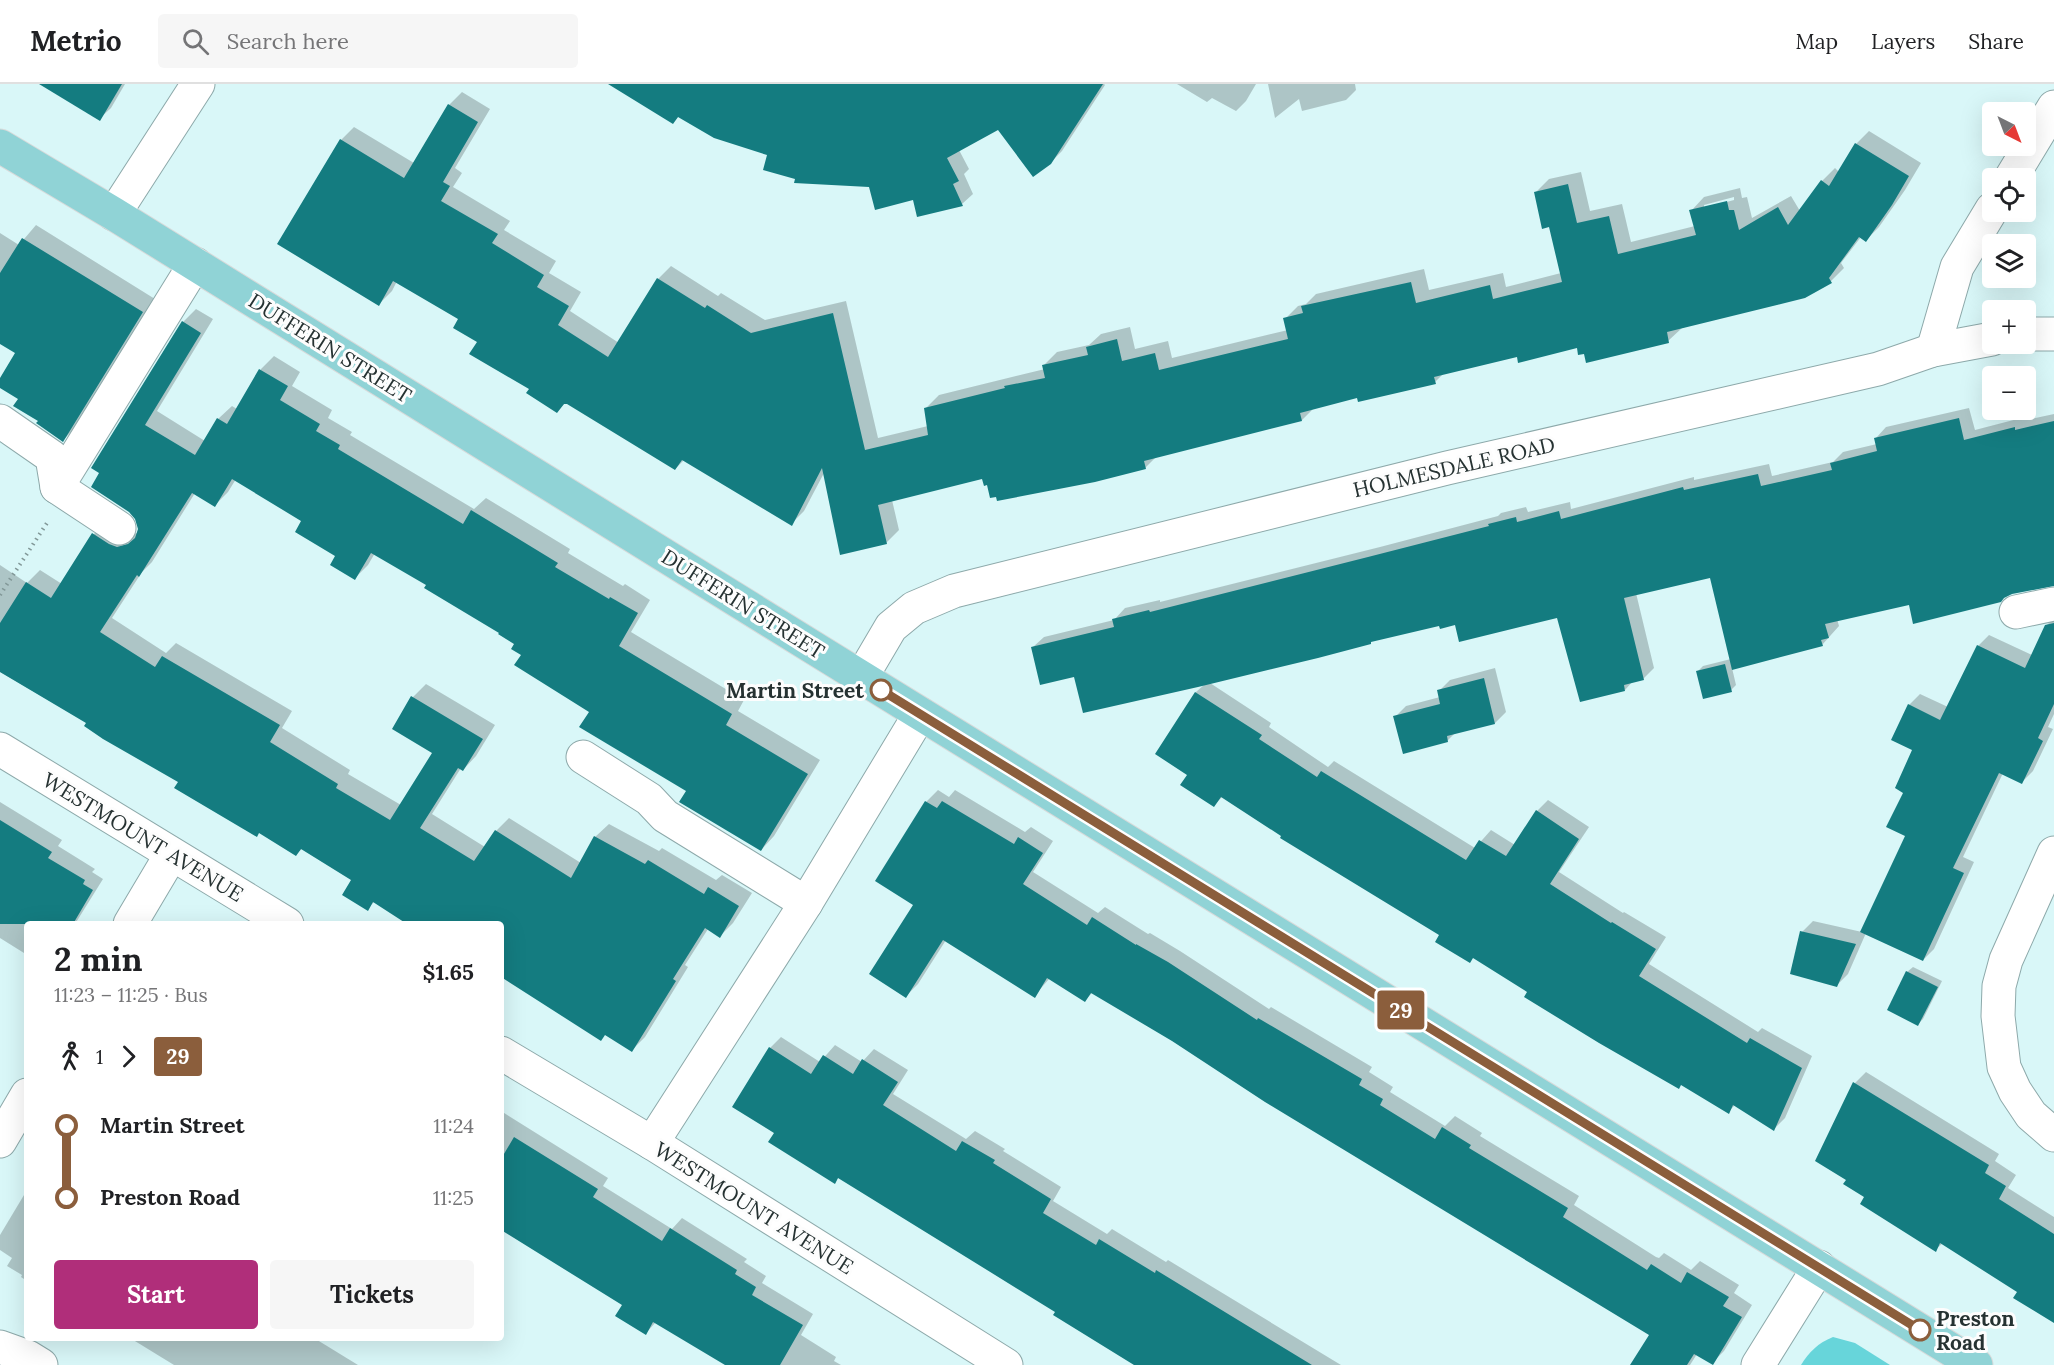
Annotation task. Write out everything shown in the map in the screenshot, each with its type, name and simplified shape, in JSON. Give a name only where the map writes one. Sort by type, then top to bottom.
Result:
[{"type":"main road","name":"DUFFERIN STREET","points":[[0,146],[114,214],[861,678],[1976,1365]]},
{"type":"street","points":[[114,214],[198,84]]},
{"type":"street","points":[[2017,168],[2054,107]]},
{"type":"street","points":[[1933,350],[1957,267],[1984,222]]},
{"type":"street","points":[[62,491],[195,264]]},
{"type":"street","points":[[2036,334],[2054,334]]},
{"type":"street","name":"HOLMESDALE ROAD","points":[[861,678],[891,627],[914,608],[954,591],[1446,468],[1878,369],[1933,350],[1982,341]]},
{"type":"street","points":[[0,421],[52,457],[62,491],[119,528]]},
{"type":"street","points":[[2016,612],[2054,604]]},
{"type":"street","points":[[652,1143],[806,903],[921,714]]},
{"type":"street","name":"WESTMOUNT AVENUE","points":[[0,749],[282,921]]},
{"type":"street","points":[[583,757],[649,799],[665,816],[806,903]]},
{"type":"street","points":[[2054,853],[2006,960],[1999,986],[1998,1016],[2004,1067],[2014,1091],[2031,1115],[2054,1135]]},
{"type":"street","points":[[132,921],[171,855]]},
{"type":"street","name":"WESTMOUNT AVENUE","points":[[504,1055],[652,1143],[1006,1365]]},
{"type":"street","points":[[0,1141],[24,1100]]},
{"type":"street","points":[[1758,1365],[1819,1268]]},
{"type":"street","points":[[0,1347],[28,1357],[41,1365]]},
{"type":"path","points":[[0,595],[62,491]]},
{"type":"shaded area","points":[[1833,1337],[1855,1343],[1890,1365],[1801,1365],[1814,1348]]},
{"type":"building","points":[[39,84],[122,84],[100,121]]},
{"type":"building","points":[[608,84],[1103,84],[1051,164],[1033,177],[998,130],[947,158],[959,181],[953,184],[963,206],[917,217],[913,200],[875,210],[869,187],[794,183],[795,179],[763,170],[767,155],[714,138],[678,117],[673,124]]},
{"type":"building","points":[[448,104],[478,122],[443,182],[450,186],[441,201],[498,234],[492,243],[544,275],[537,287],[569,306],[558,325],[608,357],[657,278],[705,308],[707,305],[751,333],[833,313],[865,450],[928,435],[924,408],[1005,388],[1004,386],[1045,378],[1042,365],[1088,355],[1086,347],[1117,339],[1122,361],[1155,353],[1159,370],[1288,339],[1283,318],[1303,313],[1301,306],[1411,282],[1416,303],[1490,285],[1493,299],[1562,282],[1549,227],[1542,229],[1534,192],[1568,184],[1577,223],[1609,216],[1618,254],[1696,235],[1689,210],[1727,201],[1729,210],[1734,210],[1739,230],[1778,207],[1788,225],[1821,180],[1829,186],[1855,143],[1909,176],[1866,242],[1859,237],[1829,278],[1832,283],[1805,298],[1667,332],[1669,343],[1586,363],[1584,354],[1578,355],[1577,348],[1518,363],[1517,357],[1434,377],[1436,384],[1358,402],[1357,398],[1300,413],[1302,421],[1144,461],[1146,469],[1095,482],[997,501],[996,497],[990,498],[987,485],[984,486],[982,479],[878,505],[887,544],[840,555],[822,468],[792,526],[682,460],[675,470],[567,404],[564,404],[557,413],[526,393],[529,389],[469,354],[477,342],[453,328],[458,319],[393,281],[379,306],[277,244],[340,139],[404,178]]},
{"type":"building","points":[[22,238],[143,312],[63,442],[36,423],[38,421],[13,406],[18,399],[0,388],[0,378],[15,353],[0,344],[0,273]]},
{"type":"building","points":[[182,321],[201,333],[145,425],[195,455],[217,418],[227,424],[259,369],[288,386],[280,400],[320,424],[316,431],[340,445],[338,449],[463,524],[471,510],[558,563],[555,567],[609,599],[610,597],[638,613],[619,646],[732,714],[726,725],[808,774],[761,851],[679,802],[686,791],[579,727],[589,712],[514,665],[521,655],[511,649],[514,644],[499,633],[424,588],[426,585],[371,553],[355,580],[330,565],[335,556],[295,532],[301,521],[232,479],[215,507],[192,493],[139,577],[137,575],[100,632],[155,667],[162,656],[280,725],[270,742],[338,784],[336,788],[390,820],[432,753],[392,729],[411,696],[483,739],[463,771],[458,768],[420,828],[474,861],[495,830],[571,878],[594,836],[645,864],[648,860],[704,894],[708,887],[739,906],[720,938],[705,928],[673,979],[676,981],[632,1052],[605,1035],[601,1041],[504,979],[504,921],[402,921],[373,902],[368,911],[342,895],[351,880],[301,849],[296,856],[259,833],[257,837],[174,788],[178,782],[103,739],[84,726],[86,723],[0,672],[0,623],[26,582],[51,598],[92,533],[117,547],[128,544],[135,538],[138,529],[135,519],[129,512],[91,487],[99,473],[91,468]]},
{"type":"building","points":[[1959,418],[1964,440],[2015,427],[2015,430],[2054,421],[2054,586],[2012,594],[2001,602],[1913,624],[1909,605],[1825,624],[1829,638],[1821,640],[1823,646],[1732,670],[1710,578],[1624,598],[1644,680],[1624,685],[1625,691],[1580,702],[1557,618],[1459,642],[1455,625],[1440,629],[1439,626],[1371,642],[1371,644],[1318,658],[1083,713],[1074,677],[1040,685],[1031,647],[1114,627],[1112,619],[1149,610],[1150,612],[1368,557],[1516,517],[1517,522],[1559,511],[1561,519],[1683,487],[1684,490],[1758,474],[1761,486],[1832,470],[1830,463],[1877,451],[1874,438]]},
{"type":"building","points":[[2054,623],[2054,704],[2038,738],[2043,741],[2022,784],[1999,773],[1953,868],[1964,873],[1923,961],[1860,932],[1905,836],[1886,827],[1903,793],[1895,788],[1912,750],[1891,740],[1908,704],[1940,720],[1977,645],[2025,668],[2045,625]]},
{"type":"building","points":[[1725,664],[1732,692],[1703,699],[1696,671]]},
{"type":"building","points":[[1484,678],[1495,724],[1447,736],[1448,742],[1403,754],[1393,716],[1440,704],[1437,690]]},
{"type":"building","points":[[1195,692],[1262,735],[1259,739],[1317,777],[1321,771],[1466,860],[1479,840],[1506,856],[1536,810],[1579,839],[1550,884],[1656,949],[1639,976],[1747,1043],[1750,1038],[1802,1068],[1774,1131],[1733,1105],[1729,1114],[1681,1085],[1679,1089],[1599,1043],[1524,997],[1527,992],[1473,958],[1470,963],[1435,942],[1439,935],[1280,838],[1281,836],[1221,797],[1214,807],[1180,785],[1187,775],[1155,754]]},
{"type":"building","points":[[925,801],[937,808],[942,801],[1014,844],[1018,837],[1043,853],[1023,884],[1087,925],[1092,917],[1168,962],[1257,1020],[1258,1018],[1362,1079],[1359,1085],[1383,1099],[1380,1105],[1435,1139],[1442,1127],[1471,1145],[1469,1148],[1568,1208],[1563,1217],[1647,1270],[1651,1264],[1681,1283],[1687,1272],[1729,1297],[1723,1306],[1742,1317],[1713,1365],[1694,1354],[1687,1365],[1630,1365],[1649,1335],[1265,1102],[1172,1041],[1091,993],[1085,1002],[1047,978],[1035,998],[943,940],[906,998],[869,974],[913,905],[875,881]]},
{"type":"building","points":[[0,820],[52,852],[48,858],[85,880],[83,884],[93,890],[75,921],[24,921],[24,924],[0,924]]},
{"type":"building","points":[[1800,931],[1856,944],[1837,987],[1790,974]]},
{"type":"building","points":[[1906,971],[1938,987],[1918,1026],[1887,1010]]},
{"type":"building","points":[[769,1047],[811,1074],[823,1055],[853,1074],[862,1059],[898,1082],[883,1105],[956,1151],[962,1141],[995,1160],[993,1163],[1051,1199],[1043,1213],[1096,1245],[1099,1239],[1155,1273],[1156,1270],[1312,1365],[1134,1365],[1053,1315],[1055,1312],[838,1178],[835,1184],[768,1142],[774,1133],[732,1107]]},
{"type":"building","points":[[1853,1082],[1989,1165],[1985,1173],[2006,1186],[1999,1199],[2054,1234],[2054,1323],[2013,1298],[2017,1292],[1940,1243],[1936,1252],[1860,1204],[1864,1197],[1843,1184],[1846,1180],[1815,1161]]},
{"type":"building","points":[[514,1137],[598,1189],[593,1197],[662,1241],[670,1228],[737,1270],[735,1274],[756,1287],[752,1295],[803,1325],[780,1365],[725,1365],[653,1322],[646,1335],[615,1316],[622,1305],[504,1232],[504,1154]]},
{"type":"bus line","name":"29","points":[[881,690],[1920,1330]]},
{"type":"place","name":"Martin Street","points":[[881,690]]},
{"type":"place","name":"Preston Road","points":[[1920,1330]]}]
